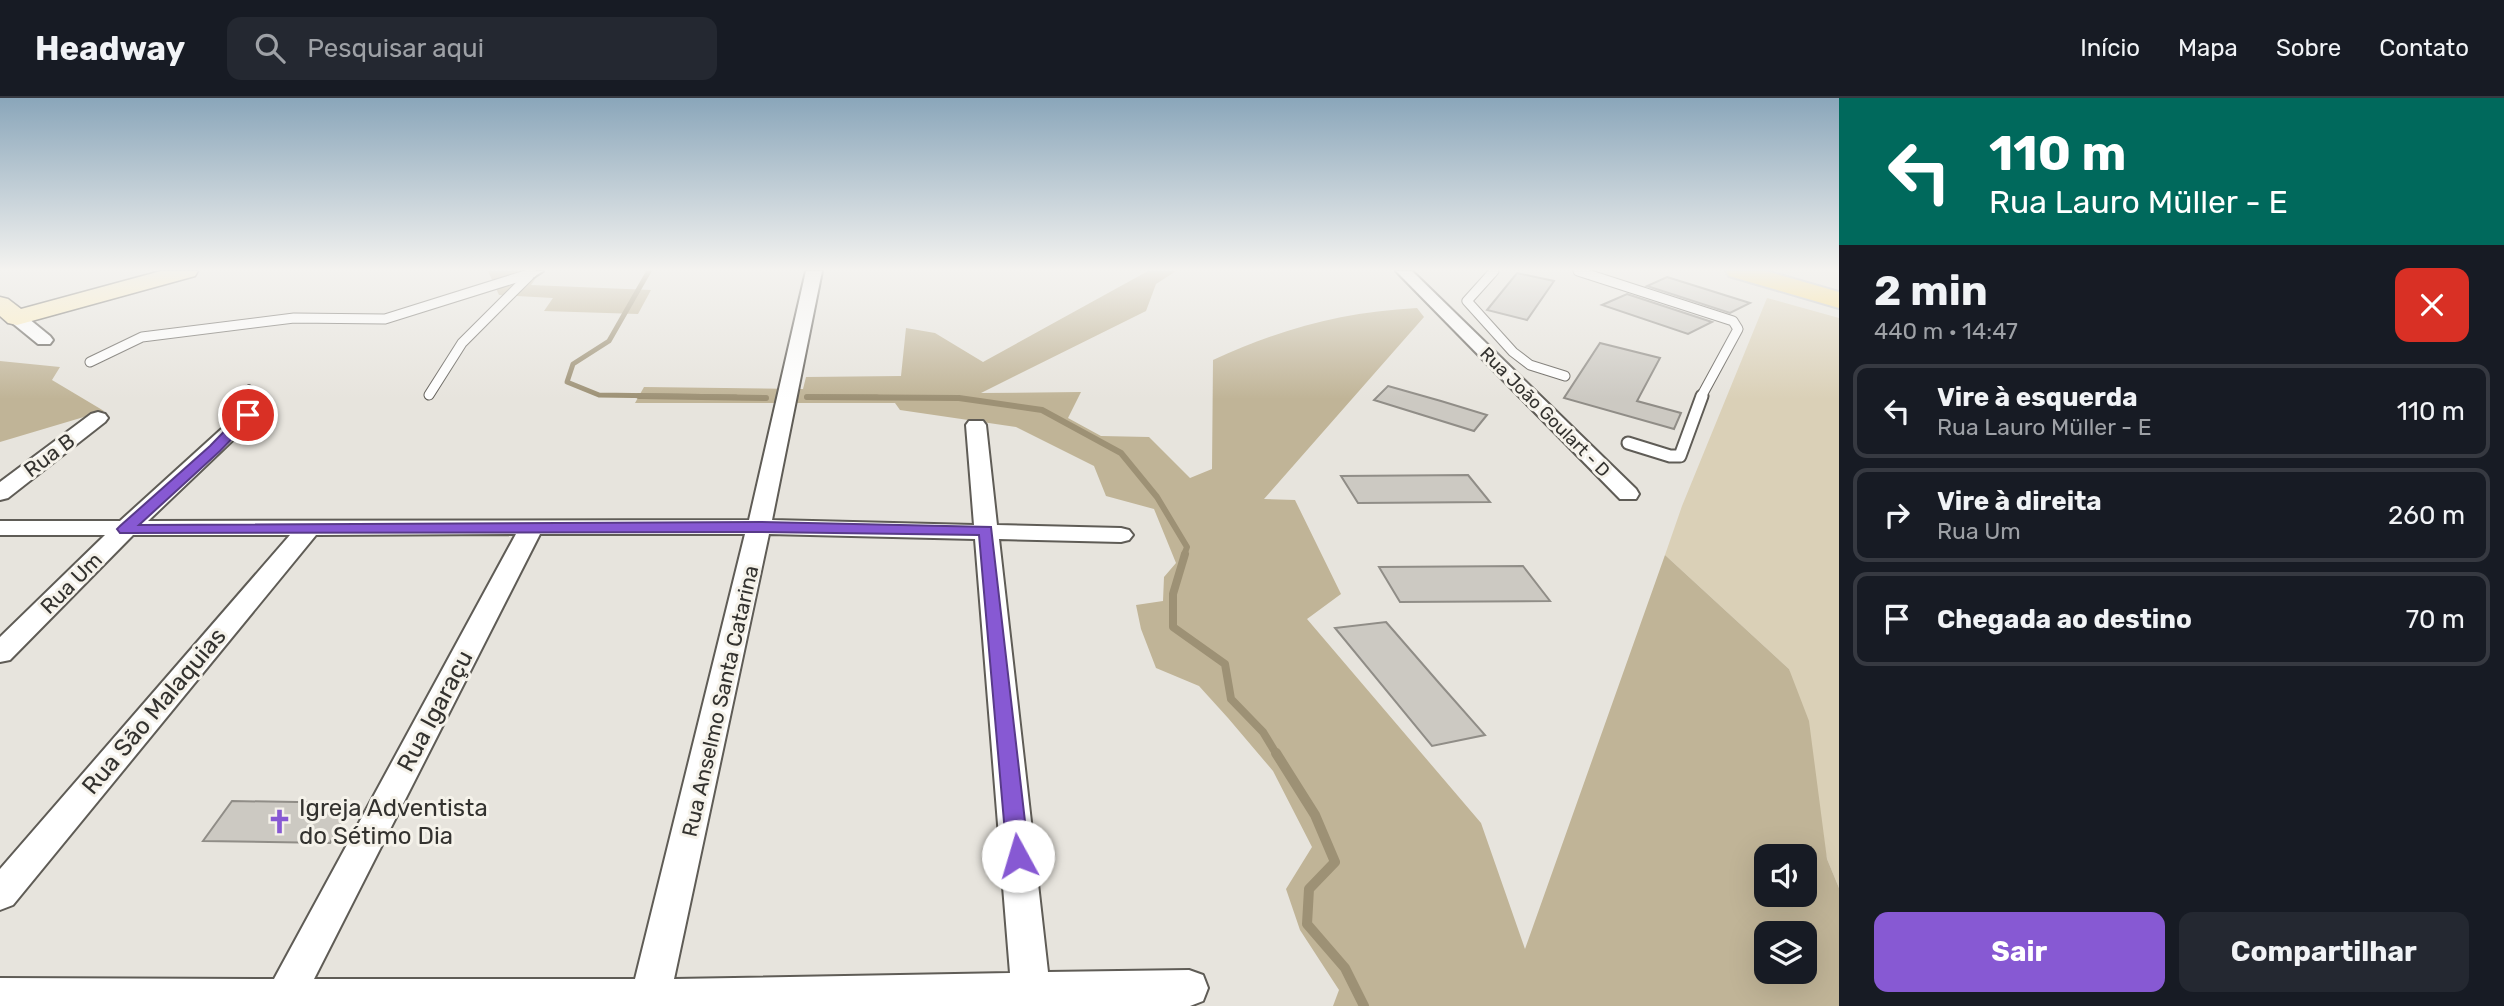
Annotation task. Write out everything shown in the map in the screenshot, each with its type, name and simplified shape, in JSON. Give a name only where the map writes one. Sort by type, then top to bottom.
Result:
[{"type":"street","points":[[12,313],[44,340]]},
{"type":"street","name":"Rua Anselmo Santa Catarina","points":[[648,1002],[760,527],[805,313]]},
{"type":"street","name":"Rua João Goulart - D","points":[[1446,313],[1628,494]]},
{"type":"street","name":"Rua Um","points":[[0,653],[125,529],[215,449],[248,415],[249,392]]},
{"type":"street","name":"Rua B","points":[[0,493],[98,418]]},
{"type":"street","points":[[976,425],[1032,999]]},
{"type":"street","points":[[0,528],[760,527],[1121,535]]},
{"type":"street","name":"Rua São Malaquias","points":[[0,894],[308,528]]},
{"type":"street","name":"Rua Igaraçu","points":[[283,1002],[531,528]]},
{"type":"street","points":[[0,997],[283,1002],[648,1002],[1032,999],[1189,988]]},
{"type":"lane","points":[[90,362],[142,337],[294,318],[385,319],[403,313]]},
{"type":"lane","points":[[429,395],[462,343],[492,313]]},
{"type":"lane","points":[[1478,313],[1513,352],[1530,365],[1565,376]]},
{"type":"lane","points":[[1628,443],[1670,456],[1680,456],[1702,395],[1738,329],[1732,321],[1714,313]]},
{"type":"shaded area","points":[[1071,313],[1141,313],[981,393],[1081,392],[1068,418],[1101,436],[1149,437],[1190,478],[1212,469],[1213,360],[1263,339],[1337,318],[1361,313],[1421,313],[1424,317],[1264,499],[1295,500],[1341,594],[1307,619],[1481,823],[1525,949],[1665,555],[1789,669],[1809,721],[1827,859],[1839,888],[1839,1006],[1333,1006],[1339,990],[1300,930],[1286,889],[1312,847],[1273,771],[1199,686],[1156,668],[1141,629],[1136,605],[1163,601],[1164,577],[1176,563],[1154,509],[1106,496],[1094,466],[1016,427],[900,410],[895,403],[635,403],[644,387],[803,389],[806,377],[901,376],[906,328],[935,333],[983,362]]},
{"type":"shaded area","points":[[1761,313],[1822,313],[1839,318],[1839,888],[1827,859],[1789,669],[1665,555],[1682,506]]},
{"type":"shaded area","points":[[0,361],[60,367],[52,380],[104,411],[0,442]]},
{"type":"building","points":[[1500,313],[1532,313],[1527,320]]},
{"type":"building","points":[[1627,313],[1686,313],[1712,322],[1688,334]]},
{"type":"building","points":[[1600,343],[1660,358],[1637,401],[1681,413],[1674,429],[1564,398]]},
{"type":"building","points":[[1388,386],[1487,415],[1474,431],[1374,400]]},
{"type":"building","points":[[1468,475],[1490,502],[1358,503],[1341,476]]},
{"type":"building","points":[[1523,566],[1550,601],[1400,602],[1379,567]]},
{"type":"building","points":[[1386,622],[1485,735],[1432,746],[1335,628]]},
{"type":"building","name":"Igreja Adventista do Sétimo Dia","points":[[232,801],[353,803],[330,843],[203,841]]},
{"type":"waterway","points":[[625,313],[609,341],[573,364],[567,382],[599,395],[736,397]]},
{"type":"waterway","points":[[639,396],[766,398]]},
{"type":"waterway","points":[[877,397],[807,397],[959,398],[1042,410],[1121,453],[1157,497],[1187,547],[1184,555]]},
{"type":"waterway","points":[[1185,554],[1173,594],[1173,627],[1225,664],[1231,699],[1263,732],[1277,755]]},
{"type":"waterway","points":[[1276,753],[1315,815],[1335,862],[1309,889],[1307,924],[1345,968],[1364,1006]]},
{"type":"place","name":"Igreja Adventista do Sétimo Dia","points":[[279,822]]},
{"type":"route","points":[[248,415],[215,449],[125,529],[760,527],[986,531],[1018,856]]}]
